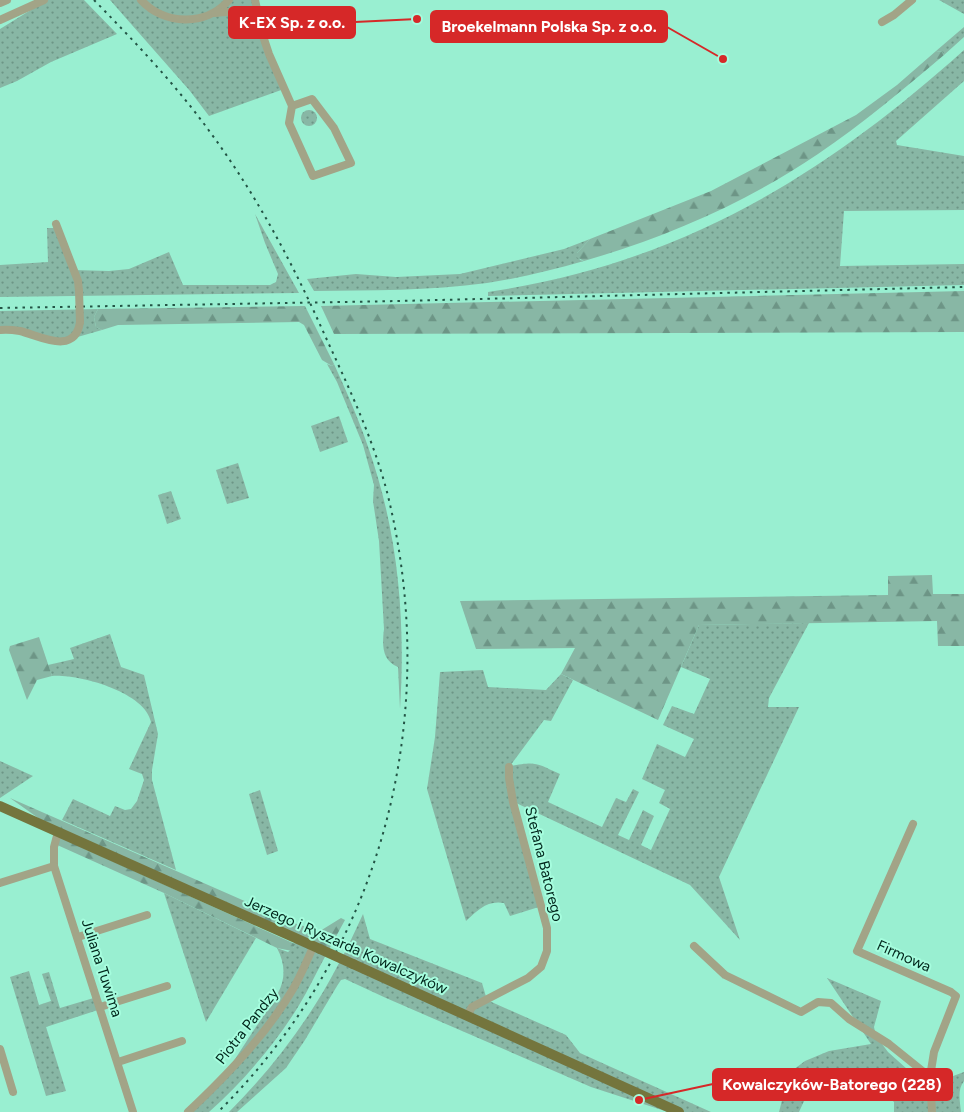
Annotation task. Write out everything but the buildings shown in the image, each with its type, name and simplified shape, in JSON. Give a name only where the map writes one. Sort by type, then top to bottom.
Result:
[{"type":"main road","name":"Jerzego i Ryszarda Kowalczyków","points":[[0,806],[679,1112]]},
{"type":"street","points":[[0,3],[7,0]]},
{"type":"street","points":[[0,20],[44,0]]},
{"type":"street","points":[[141,0],[155,12],[174,19],[192,19],[212,13],[225,12],[240,13],[260,23]]},
{"type":"street","points":[[212,13],[229,0]]},
{"type":"street","points":[[255,0],[269,54],[292,106],[290,122],[312,176],[351,163],[334,128],[312,99],[292,106]]},
{"type":"street","points":[[882,22],[912,0]]},
{"type":"street","points":[[0,330],[19,331],[48,340],[61,341],[74,336],[78,332],[80,322],[78,281],[56,224]]},
{"type":"street","name":"Stefana Batorego","points":[[467,1016],[472,1007],[528,978],[541,967],[547,951],[547,928],[513,802],[509,778],[510,766]]},
{"type":"street","name":"Firmowa","points":[[913,824],[857,951],[951,992],[956,996],[934,1052],[930,1076],[932,1112]]},
{"type":"street","name":"Juliana Tuwima","points":[[58,832],[54,847],[54,866],[133,1112]]},
{"type":"street","points":[[0,883],[54,866]]},
{"type":"street","points":[[78,937],[147,915]]},
{"type":"street","points":[[694,946],[725,975],[801,1012],[818,1002],[831,1003],[849,1019],[889,1044],[930,1076]]},
{"type":"street","name":"Piotra Pandzy","points":[[188,1112],[231,1069],[277,1012],[316,948]]},
{"type":"street","points":[[100,1007],[167,986]]},
{"type":"street","points":[[118,1062],[182,1042]]},
{"type":"street","points":[[0,1049],[13,1092]]},
{"type":"green space","points":[[47,0],[84,0],[117,34],[51,62],[0,88],[0,29]]},
{"type":"green space","points":[[110,0],[255,0],[260,23],[284,89],[209,116],[190,91]]},
{"type":"green space","points":[[939,0],[964,0],[964,14]]},
{"type":"green space","points":[[964,27],[964,37],[944,55],[942,52],[936,51]]},
{"type":"green space","points":[[964,50],[964,81],[896,141],[897,145],[964,156],[964,210],[844,211],[840,266],[964,264],[964,285],[488,296],[488,292],[557,279],[623,260],[685,237],[744,208],[802,175],[857,137],[911,96]]},
{"type":"green space","points":[[936,51],[942,52],[944,55],[851,131],[763,188],[735,203],[646,241],[584,261],[576,257],[577,253],[590,239],[711,191],[856,115],[897,85]]},
{"type":"green space","points":[[309,110],[315,112],[317,118],[315,124],[309,126],[303,124],[301,118],[303,112]]},
{"type":"green space","points":[[255,214],[299,293],[0,297],[0,265],[48,262],[47,228],[57,228],[73,270],[109,271],[129,269],[169,252],[183,285],[270,285],[276,282],[278,274]]},
{"type":"green space","points":[[590,239],[577,253],[580,260],[584,261],[536,274],[487,283],[422,289],[314,291],[307,279],[356,274],[396,277],[460,274],[564,249]]},
{"type":"green space","points":[[964,291],[964,332],[334,334],[321,306]]},
{"type":"green space","points":[[305,306],[334,364],[332,366],[322,360],[304,325],[299,322],[118,325],[102,330],[96,327],[94,317],[98,309]]},
{"type":"green space","points":[[98,309],[94,317],[96,327],[102,330],[67,340],[0,330],[0,311]]},
{"type":"green space","points":[[327,364],[332,366],[334,364],[364,435],[374,463],[385,506],[396,564],[399,593],[402,651],[400,709],[398,667],[386,657],[383,646],[384,629],[379,541],[373,501],[374,485],[363,445],[337,382]]},
{"type":"green space","points":[[339,416],[348,442],[320,452],[311,426]]},
{"type":"green space","points":[[238,463],[249,498],[227,504],[216,470]]},
{"type":"green space","points":[[171,491],[181,519],[167,524],[158,495]]},
{"type":"green space","points":[[932,575],[933,594],[964,594],[964,646],[938,646],[937,621],[699,625],[658,720],[561,674],[575,648],[476,649],[460,601],[888,595],[888,576]]},
{"type":"green space","points":[[809,623],[769,698],[768,707],[799,707],[719,877],[740,940],[690,885],[514,802],[542,906],[510,916],[504,903],[498,902],[488,904],[466,921],[427,789],[435,737],[440,672],[483,670],[488,687],[546,690],[561,674],[573,680],[551,721],[544,720],[510,766],[531,763],[546,767],[560,774],[548,802],[602,827],[616,798],[626,802],[633,789],[639,792],[618,835],[629,840],[643,810],[654,816],[641,845],[651,850],[670,809],[659,803],[665,790],[642,779],[657,744],[685,757],[694,739],[663,725],[672,706],[694,714],[710,679],[681,667],[699,625]]},
{"type":"green space","points":[[110,634],[121,667],[144,675],[158,734],[152,780],[176,870],[62,820],[73,799],[110,816],[115,806],[125,810],[131,809],[137,801],[144,780],[142,774],[129,769],[151,722],[146,711],[137,702],[109,687],[78,678],[52,676],[48,665],[74,659],[70,648]]},
{"type":"green space","points":[[39,637],[52,676],[37,680],[27,700],[9,650],[10,646]]},
{"type":"green space","points":[[0,761],[33,776],[0,798]]},
{"type":"green space","points":[[260,790],[278,851],[267,855],[249,794]]},
{"type":"green space","points":[[10,798],[297,924],[320,931],[341,918],[345,920],[327,953],[58,832]]},
{"type":"green space","points":[[57,836],[295,944],[292,951],[277,948],[164,893],[55,844]]},
{"type":"green space","points":[[164,893],[256,938],[206,1022]]},
{"type":"green space","points":[[363,914],[370,939],[482,983],[487,1000],[566,1035],[580,1053],[711,1112],[668,1112],[591,1087],[345,979],[341,980],[337,986],[286,1068],[237,1112],[229,1112],[275,1061],[303,1024],[345,953]]},
{"type":"green space","points":[[295,938],[327,953],[306,994],[268,1049],[246,1076],[221,1101],[209,1112],[188,1112],[224,1076],[278,993],[284,970],[277,948],[288,952],[294,947]]},
{"type":"green space","points":[[29,971],[39,1005],[51,1001],[42,974],[49,972],[60,1008],[97,997],[101,1009],[46,1027],[66,1091],[46,1096],[10,977]]},
{"type":"green space","points":[[827,978],[881,1001],[874,1027],[876,1036],[888,1052],[927,1086],[936,1086],[945,1079],[964,1072],[964,1081],[960,1092],[961,1112],[894,1112],[894,1102],[867,1074],[826,1072],[810,1088],[799,1112],[779,1112],[789,1073],[805,1061],[829,1051],[871,1044]]},
{"type":"railway","points":[[94,0],[155,64],[197,115],[242,179],[285,252],[358,409],[374,450],[387,492],[403,576],[407,660],[402,744],[385,825],[359,903],[322,978],[275,1048],[218,1112]]},
{"type":"railway","points":[[0,308],[399,301],[964,287]]},
{"type":"place","name":"K-EX Sp. z o.o.","points":[[417,19]]},
{"type":"place","name":"Broekelmann Polska Sp. z o.o.","points":[[723,59]]},
{"type":"place","name":"Kowalczyków-Batorego (228)","points":[[639,1100]]}]
